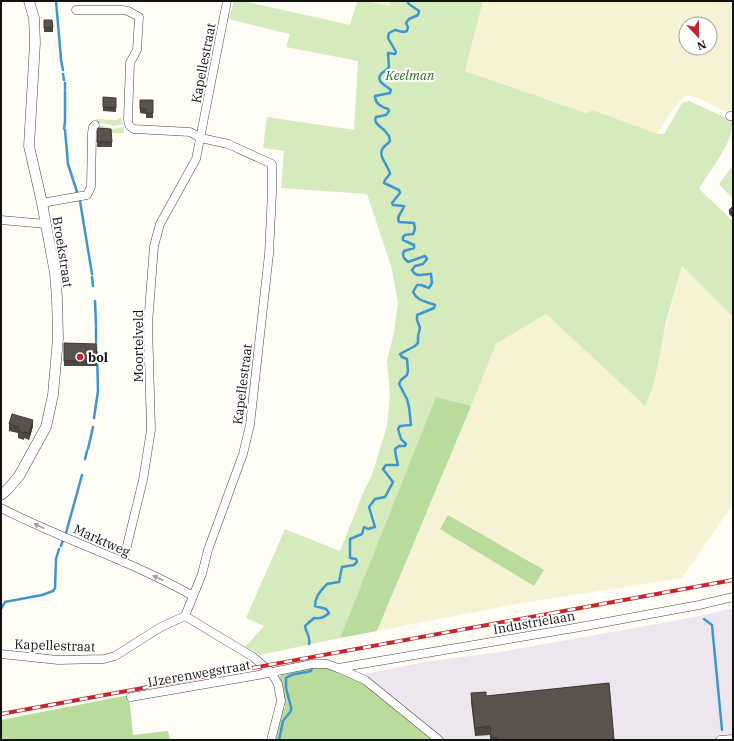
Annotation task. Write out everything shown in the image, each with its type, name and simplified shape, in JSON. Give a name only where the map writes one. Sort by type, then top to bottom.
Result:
[{"type":"street","name":"Broekstraat","points":[[1,495],[18,476],[46,427],[53,395],[58,338],[55,273],[42,203],[29,146],[35,43],[34,18],[29,1]]},
{"type":"street","name":"Kapellestraat","points":[[1,654],[58,660],[104,659],[115,656],[160,627],[185,616],[202,574],[208,550],[243,454],[250,425],[270,254],[272,164],[228,144],[201,138],[227,1]]},
{"type":"street","points":[[76,10],[122,10],[128,11],[139,17],[137,50],[130,63],[129,126],[134,129],[190,132],[201,138]]},
{"type":"street","points":[[42,203],[87,195],[91,187],[92,133],[95,125]]},
{"type":"street","name":"Moortelveld","points":[[123,562],[143,480],[151,430],[148,324],[154,246],[160,224],[196,159],[201,138]]},
{"type":"street","points":[[1,220],[46,224]]},
{"type":"street","name":"Marktweg","points":[[1,508],[123,562],[179,588],[192,596]]},
{"type":"street","name":"Industrielaan","points":[[338,668],[580,627],[699,605],[733,597]]},
{"type":"street","points":[[185,616],[253,657],[271,672],[278,684],[281,700],[271,740]]},
{"type":"street","name":"IJzerenwegstraat","points":[[131,697],[312,664],[326,664],[338,668]]},
{"type":"street","points":[[338,668],[365,680],[439,740]]},
{"type":"street","points":[[720,740],[733,739]]},
{"type":"shaded area","points":[[366,1],[390,1],[390,6]]},
{"type":"shaded area","points":[[483,1],[733,1],[733,114],[698,98],[686,95],[673,109],[657,134],[593,110],[586,113],[465,71]]},
{"type":"shaded area","points":[[682,265],[733,317],[733,504],[682,578],[516,604],[377,631],[496,344],[546,314],[645,406]]},
{"type":"shaded area","points":[[733,608],[733,740],[444,740],[364,674],[425,662],[500,652],[629,629],[705,615]]},
{"type":"green space","name":"Keelman","points":[[234,1],[243,1],[350,25],[357,1],[366,1],[390,6],[390,1],[483,1],[465,71],[586,113],[593,110],[657,134],[664,134],[682,103],[689,101],[733,121],[732,129],[725,147],[699,189],[733,221],[733,317],[682,266],[666,322],[654,384],[645,406],[546,314],[496,344],[471,406],[436,398],[340,638],[260,655],[245,647],[264,626],[246,618],[285,529],[340,551],[363,493],[372,475],[387,426],[390,393],[387,361],[394,333],[398,302],[391,266],[367,194],[281,188],[284,151],[263,148],[267,117],[354,130],[358,61],[286,47],[290,34],[229,19]]},
{"type":"green space","points":[[121,117],[123,124],[114,126],[96,123],[96,119],[116,120]]},
{"type":"green space","points":[[97,126],[104,126],[114,129],[124,127],[124,133],[96,133]]},
{"type":"green space","points":[[733,165],[733,199],[719,184]]},
{"type":"green space","points":[[436,397],[471,406],[377,631],[340,638]]},
{"type":"green space","points":[[448,515],[544,570],[534,586],[440,529]]},
{"type":"green space","points":[[317,666],[344,673],[360,681],[434,740],[274,740],[281,712],[285,707],[284,696],[279,678],[283,672]]},
{"type":"green space","points":[[129,695],[133,735],[168,731],[170,740],[1,740],[1,720]]},
{"type":"building","points":[[44,20],[52,20],[53,27],[44,28]]},
{"type":"building","points":[[103,97],[116,98],[116,108],[103,107]]},
{"type":"building","points":[[140,100],[153,100],[153,113],[146,113],[146,109],[140,109]]},
{"type":"building","points":[[98,128],[111,129],[112,142],[97,142]]},
{"type":"building","points":[[733,206],[733,214],[729,210]]},
{"type":"building","name":"bol","points":[[64,343],[96,344],[97,361],[64,361]]},
{"type":"building","points":[[12,414],[33,420],[29,433],[18,431],[19,427],[9,424]]},
{"type":"building","points":[[609,683],[614,739],[498,740],[497,737],[491,738],[490,726],[475,728],[471,693],[486,692],[486,696]]},
{"type":"waterway","points":[[56,1],[61,59]]},
{"type":"waterway","points":[[384,130],[377,124],[375,119],[376,117],[386,115],[389,111],[377,103],[375,96],[390,93],[391,90],[382,84],[379,79],[381,74],[389,67],[388,53],[395,54],[396,52],[388,38],[389,33],[395,30],[403,32],[407,31],[408,27],[406,23],[409,19],[418,15],[419,11],[407,1]]},
{"type":"waterway","points":[[61,60],[63,70]]},
{"type":"waterway","points":[[63,74],[64,80]]},
{"type":"waterway","points":[[65,83],[65,89]]},
{"type":"waterway","points":[[65,91],[65,98]]},
{"type":"waterway","points":[[65,99],[65,110]]},
{"type":"waterway","points":[[65,111],[65,121]]},
{"type":"waterway","points":[[64,129],[65,122]]},
{"type":"waterway","points":[[65,130],[68,164],[78,195]]},
{"type":"waterway","points":[[309,644],[305,626],[314,618],[326,616],[329,613],[326,609],[315,606],[317,596],[327,584],[339,582],[342,567],[354,565],[357,562],[356,559],[350,558],[350,539],[362,534],[364,527],[368,529],[375,527],[369,507],[375,499],[385,497],[393,482],[383,469],[386,465],[398,465],[395,449],[399,446],[405,446],[406,444],[401,439],[398,429],[400,426],[411,425],[407,399],[399,384],[407,375],[407,359],[402,357],[400,354],[418,343],[420,328],[417,315],[434,308],[435,305],[417,298],[413,292],[417,285],[429,288],[432,283],[431,274],[418,275],[412,270],[415,266],[423,264],[427,259],[425,256],[408,262],[404,258],[404,251],[414,248],[414,245],[403,240],[403,237],[405,235],[413,234],[415,229],[414,223],[399,222],[398,217],[404,206],[393,205],[392,203],[400,193],[399,190],[384,183],[390,174],[381,154],[383,148],[390,141],[389,136],[385,131]]},
{"type":"waterway","points":[[80,201],[92,274]]},
{"type":"waterway","points":[[92,277],[93,286]]},
{"type":"waterway","points":[[95,301],[96,325]]},
{"type":"waterway","points":[[96,327],[96,341]]},
{"type":"waterway","points":[[96,343],[96,350]]},
{"type":"waterway","points":[[94,418],[98,391],[97,352]]},
{"type":"waterway","points":[[88,449],[93,427]]},
{"type":"waterway","points":[[85,459],[87,451]]},
{"type":"waterway","points":[[66,533],[82,475]]},
{"type":"waterway","points":[[61,546],[63,540]]},
{"type":"waterway","points":[[1,609],[5,602],[42,595],[53,591],[55,588],[56,559],[59,549]]},
{"type":"waterway","points":[[704,619],[712,625],[722,730]]},
{"type":"waterway","points":[[279,740],[283,721],[291,711],[286,688],[286,678],[295,674],[311,671],[312,667]]},
{"type":"railway","points":[[1,714],[733,580]]},
{"type":"place","name":"bol","points":[[80,357]]}]
